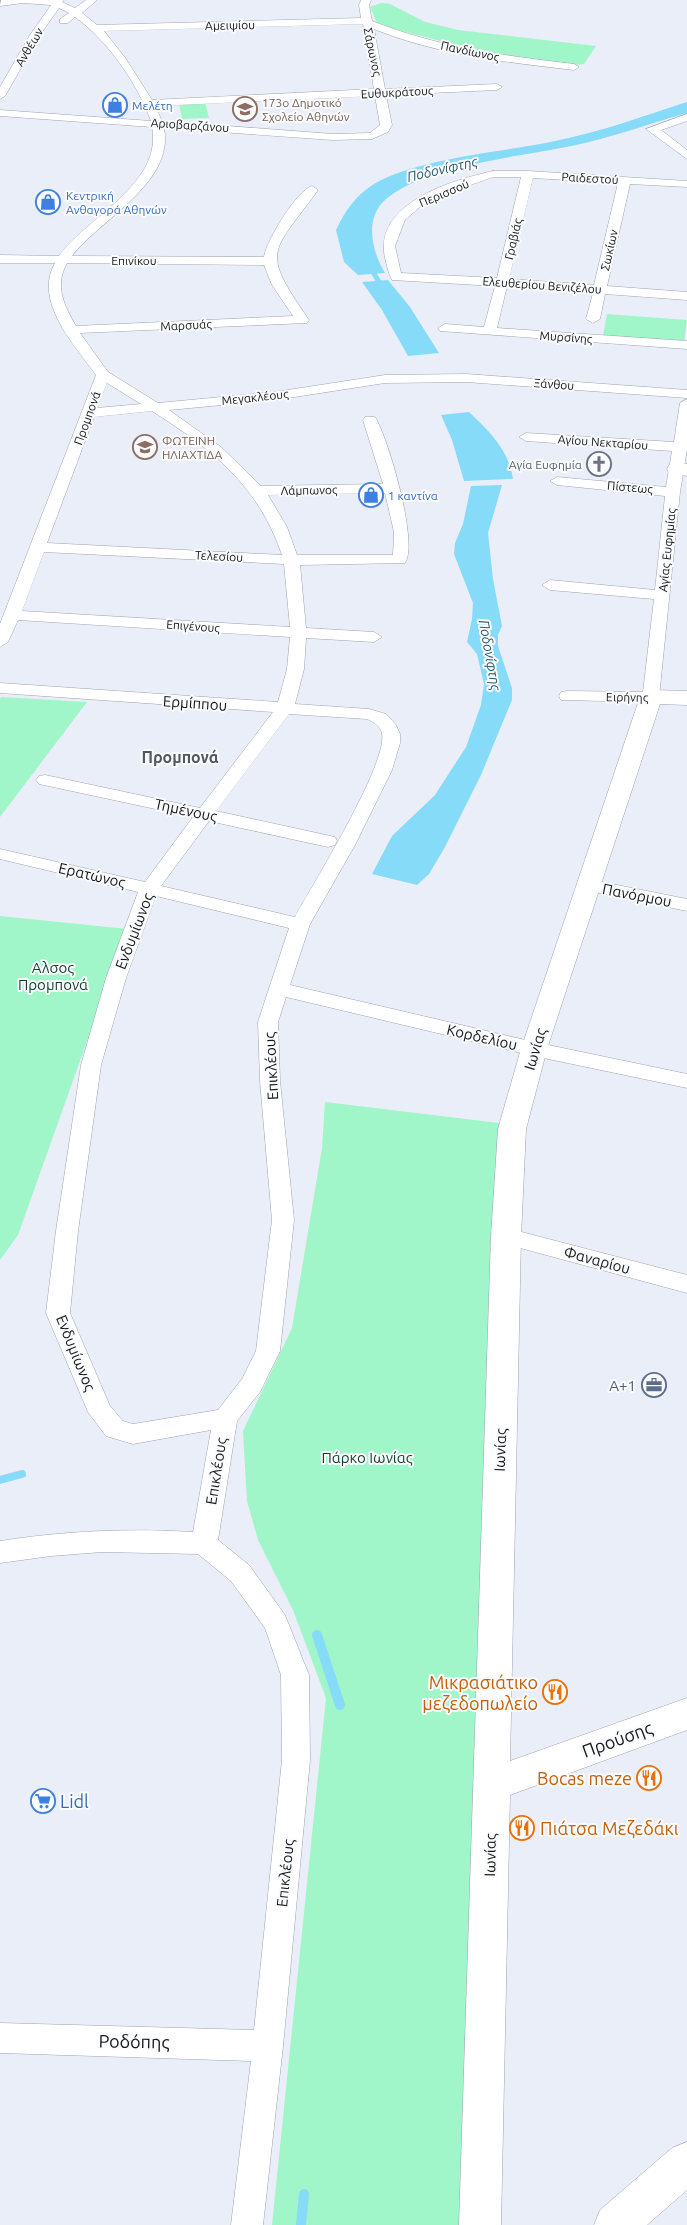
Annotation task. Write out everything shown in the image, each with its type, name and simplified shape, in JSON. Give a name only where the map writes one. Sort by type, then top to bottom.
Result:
[{"type":"street","points":[[0,3],[23,0],[58,2]]},
{"type":"street","name":"Ανθέων","points":[[55,26],[92,0]]},
{"type":"street","name":"Σάρωνος","points":[[366,0],[364,5],[382,93],[386,125],[380,133]]},
{"type":"street","name":"Προμπονά","points":[[0,642],[39,547],[90,413],[102,375],[70,330],[54,293],[54,280],[63,259],[74,243],[119,207],[142,183],[158,140],[156,123],[147,103],[113,46],[92,26],[58,2]]},
{"type":"street","name":"Ανθέων","points":[[0,96],[35,35],[58,2]]},
{"type":"street","name":"Αμειψίου","points":[[35,35],[55,26],[367,22]]},
{"type":"street","name":"Πανδίωνος","points":[[367,22],[404,36],[475,54],[574,67]]},
{"type":"street","name":"Ευθυκράτους","points":[[147,103],[497,87]]},
{"type":"street","name":"Αριοβαρζάνου","points":[[0,113],[333,137],[357,137],[380,133]]},
{"type":"street","points":[[687,117],[652,129],[674,144],[687,156]]},
{"type":"street","name":"Ραιδεστού","points":[[493,174],[528,174],[687,184]]},
{"type":"street","name":"Περισσού","points":[[396,277],[389,246],[400,218],[416,204],[433,195],[493,174]]},
{"type":"street","name":"Γραβιάς","points":[[490,332],[528,174]]},
{"type":"street","name":"Σωκίων","points":[[593,319],[625,180]]},
{"type":"street","points":[[269,261],[280,229],[312,190]]},
{"type":"street","name":"Επινίκου","points":[[0,259],[269,261]]},
{"type":"street","name":"Μαρσυάς","points":[[70,330],[302,320],[275,277],[269,261]]},
{"type":"street","name":"Ελευθερίου Βενιζέλου","points":[[396,277],[431,276],[687,296]]},
{"type":"street","name":"Μυρσίνης","points":[[445,328],[687,346]]},
{"type":"street","name":"Ενδυμίωνος","points":[[102,375],[155,407],[218,451],[257,491],[276,521],[291,560],[299,633],[297,665],[291,692],[284,709],[149,889],[116,978],[91,1065],[67,1231],[58,1313],[100,1412],[115,1429],[133,1434],[225,1418]]},
{"type":"street","name":"Ξάνθου","points":[[420,379],[466,378],[687,394]]},
{"type":"street","name":"Μεγακλέους","points":[[90,413],[284,395],[375,380],[420,379]]},
{"type":"street","name":"Αγίας Ευφημίας","points":[[651,697],[673,492],[682,469],[680,447],[687,403]]},
{"type":"street","points":[[370,420],[391,488]]},
{"type":"street","name":"Αγίου Νεκταρίου","points":[[526,437],[680,447]]},
{"type":"street","name":"Πίστεως","points":[[557,481],[673,492]]},
{"type":"street","name":"Λάμπωνος","points":[[257,491],[391,488]]},
{"type":"street","name":"Τελεσίου","points":[[39,547],[291,560],[400,560],[404,552],[391,488]]},
{"type":"street","points":[[550,585],[662,595]]},
{"type":"street","name":"Επιγένους","points":[[12,615],[374,637]]},
{"type":"street","name":"Ερμίππου","points":[[0,688],[369,714],[380,718],[387,725]]},
{"type":"street","name":"Ειρήνης","points":[[567,696],[687,698]]},
{"type":"street","name":"Ιωνίας","points":[[480,2225],[506,1236],[512,1129],[534,1048],[651,697]]},
{"type":"street","name":"Επικλέους","points":[[247,2225],[268,2046],[296,1760],[295,1675],[276,1622],[240,1572],[204,1544],[225,1418],[252,1385],[268,1351],[283,1220],[270,1081],[268,1022],[300,924],[346,845],[383,770],[391,743],[391,734],[387,725]]},
{"type":"street","name":"Τημένους","points":[[45,780],[328,841]]},
{"type":"street","name":"Ερατώνος","points":[[1,854],[300,924]]},
{"type":"street","name":"Πανόρμου","points":[[587,885],[687,905]]},
{"type":"street","name":"Κορδελίου","points":[[278,990],[687,1081]]},
{"type":"street","name":"Φαναρίου","points":[[506,1236],[687,1284]]},
{"type":"street","points":[[0,1552],[74,1542],[149,1540],[204,1544]]},
{"type":"street","name":"Προύσης","points":[[492,1785],[687,1714]]},
{"type":"street","name":"Ροδόπης","points":[[0,2038],[268,2046]]},
{"type":"street","points":[[615,2225],[687,2163]]},
{"type":"green space","points":[[381,3],[390,4],[425,22],[458,30],[596,46],[584,64],[576,65],[488,53],[378,25],[370,7]]},
{"type":"green space","points":[[205,102],[209,118],[182,119],[179,104]]},
{"type":"green space","points":[[607,314],[687,320],[684,342],[603,336]]},
{"type":"green space","points":[[1,697],[87,702],[0,817],[0,699]]},
{"type":"green space","name":"Αλσος Προμπονά","points":[[0,916],[127,929],[18,1235],[0,1260]]},
{"type":"green space","name":"Πάρκο Ιωνίας","points":[[325,1102],[499,1123],[470,2225],[272,2225],[326,1698],[293,1610],[258,1540],[247,1501],[243,1431],[292,1328],[322,1148]]},
{"type":"water","points":[[687,102],[687,113],[626,132],[566,147],[482,162],[427,177],[404,187],[385,200],[374,216],[372,236],[380,265],[385,273],[358,275],[344,262],[336,230],[343,216],[361,194],[374,184],[392,175],[437,162],[589,133]]},
{"type":"water","points":[[388,280],[410,307],[439,353],[408,356],[382,310],[362,282]]},
{"type":"water","points":[[469,412],[491,434],[503,450],[513,479],[464,481],[452,440],[441,415]]},
{"type":"water","points":[[502,485],[488,533],[493,579],[502,626],[498,635],[498,646],[512,688],[512,700],[481,775],[445,847],[429,874],[417,885],[372,874],[392,836],[435,795],[466,747],[481,705],[484,684],[477,654],[467,642],[473,603],[454,554],[455,543],[463,524],[471,486]]},
{"type":"waterway","name":"Ποδονίφτης","points":[[369,266],[383,288]]},
{"type":"waterway","name":"Ποδονίφτης","points":[[0,1480],[22,1474]]},
{"type":"waterway","points":[[317,1635],[340,1705]]},
{"type":"waterway","points":[[301,2225],[304,2194]]},
{"type":"place","name":"Μελέτη","points":[[115,105]]},
{"type":"place","name":"173ο Δημοτικό Σχολείο Αθηνών","points":[[245,109]]},
{"type":"place","name":"Κεντρική Ανθαγορά Αθηνών","points":[[48,202]]},
{"type":"place","name":"ΦΩΤΕΙΝΗ ΗΛΙΑΧΤΙΔΑ","points":[[145,447]]},
{"type":"place","name":"Αγία Ευφημία","points":[[599,464]]},
{"type":"place","name":"1 καντίνα","points":[[371,495]]},
{"type":"place","name":"A+1","points":[[654,1385]]},
{"type":"place","name":"Μικρασιάτικο μεζεδοπωλείο","points":[[555,1692]]},
{"type":"place","name":"Bocas meze","points":[[649,1778]]},
{"type":"place","name":"Lidl","points":[[43,1801]]},
{"type":"place","name":"Πιάτσα Μεζεδάκι","points":[[522,1828]]},
{"type":"district","name":"Προμπονά","points":[[180,757]]}]
